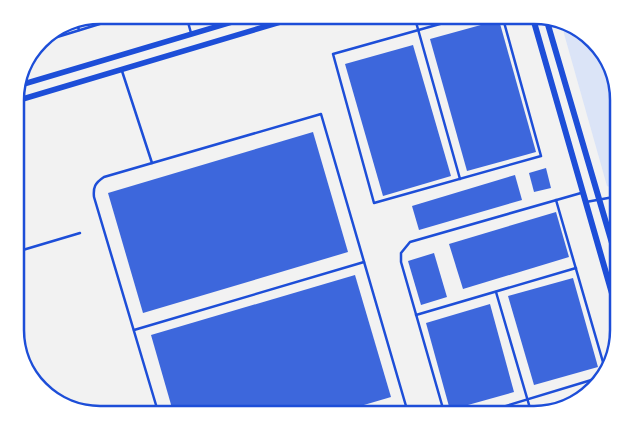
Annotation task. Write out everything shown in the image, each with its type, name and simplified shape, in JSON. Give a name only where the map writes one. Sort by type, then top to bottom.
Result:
[{"type":"main road","points":[[535,24],[610,286]]},
{"type":"main road","points":[[548,25],[610,236]]},
{"type":"street","points":[[26,83],[226,24]]},
{"type":"street","points":[[24,99],[274,24]]},
{"type":"lane","points":[[59,36],[99,24]]},
{"type":"lane","points":[[189,24],[192,34]]},
{"type":"lane","points":[[417,24],[460,179]]},
{"type":"lane","points":[[440,24],[332,54],[374,203],[541,156],[504,24]]},
{"type":"lane","points":[[122,70],[152,163]]},
{"type":"lane","points":[[156,406],[93,189],[97,182],[104,177],[321,114],[406,406]]},
{"type":"lane","points":[[442,406],[400,262],[401,253],[410,242],[584,192]]},
{"type":"lane","points":[[586,202],[610,197]]},
{"type":"lane","points":[[556,200],[603,362]]},
{"type":"lane","points":[[24,250],[80,233]]},
{"type":"lane","points":[[134,330],[364,262]]},
{"type":"lane","points":[[416,315],[576,268]]},
{"type":"lane","points":[[496,291],[530,406]]},
{"type":"lane","points":[[507,406],[591,380]]},
{"type":"shaded area","points":[[563,30],[588,46],[600,62],[608,80],[610,95],[610,187],[607,186]]},
{"type":"building","points":[[484,24],[500,24],[536,152],[467,171],[430,39]]},
{"type":"building","points":[[413,45],[451,176],[383,196],[345,64]]},
{"type":"building","points":[[313,132],[348,252],[143,313],[108,193]]},
{"type":"building","points":[[546,168],[551,188],[534,192],[529,173]]},
{"type":"building","points":[[515,175],[522,200],[419,230],[412,206]]},
{"type":"building","points":[[556,212],[569,257],[463,289],[449,244]]},
{"type":"building","points":[[434,253],[447,297],[421,305],[408,261]]},
{"type":"building","points":[[355,275],[391,397],[360,406],[171,406],[151,335]]},
{"type":"building","points":[[573,278],[598,367],[534,385],[508,296]]},
{"type":"building","points":[[490,304],[514,392],[464,406],[449,406],[426,323]]}]
